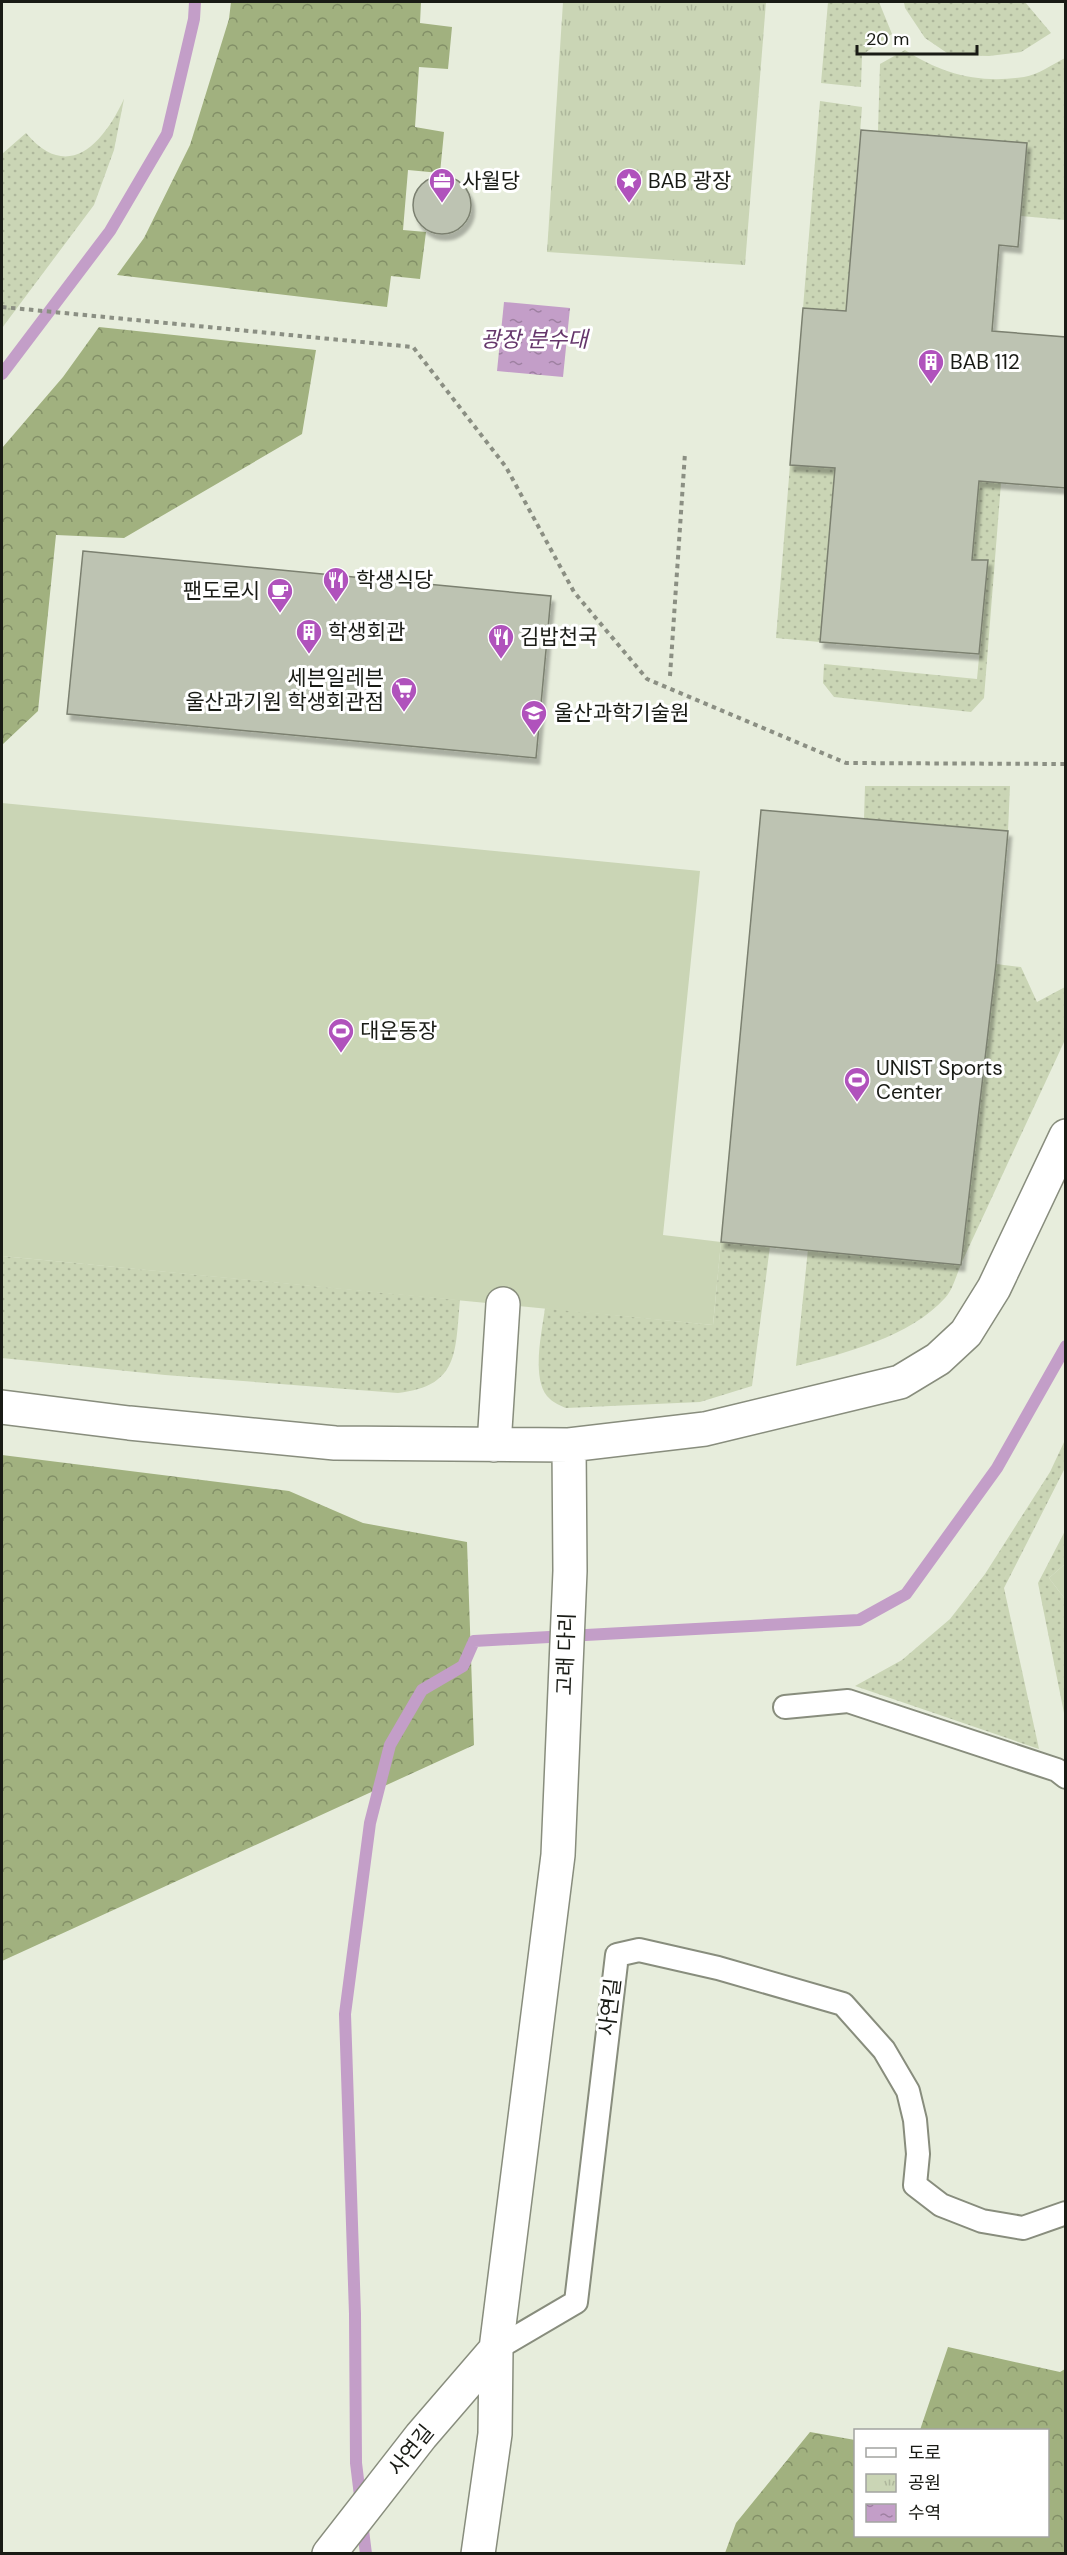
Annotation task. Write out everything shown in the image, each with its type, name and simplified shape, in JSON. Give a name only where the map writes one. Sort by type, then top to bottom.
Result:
[{"type":"street","points":[[2,1407],[129,1423],[334,1443],[569,1445],[705,1429],[900,1382],[938,1359],[966,1333],[994,1288],[1065,1136]]},
{"type":"street","points":[[494,1444],[503,1305]]},
{"type":"street","name":"고래 다리","points":[[478,2553],[495,2434],[496,2349],[558,1855],[570,1571],[569,1445]]},
{"type":"street","name":"사연길","points":[[329,2553],[421,2436],[496,2349]]},
{"type":"lane","points":[[785,1707],[848,1701],[1061,1774]]},
{"type":"lane","name":"사연길","points":[[496,2349],[576,2302],[616,1954],[639,1950],[784,1985],[843,2004],[884,2050],[908,2091],[915,2120],[918,2154],[915,2185],[941,2205],[982,2221],[1023,2228],[1065,2213]]},
{"type":"path","points":[[2,307],[413,347],[506,467],[574,592],[647,679],[846,763],[1065,764]]},
{"type":"path","points":[[670,676],[685,453]]},
{"type":"green space","points":[[231,2],[421,2],[420,23],[452,27],[448,69],[419,67],[415,127],[444,132],[440,173],[408,170],[403,230],[426,232],[420,279],[391,276],[387,307],[117,275],[144,238],[190,145],[229,19]]},
{"type":"green space","points":[[563,2],[766,2],[745,265],[547,252]]},
{"type":"green space","points":[[828,2],[879,2],[892,34],[862,55],[861,87],[821,83]]},
{"type":"green space","points":[[904,2],[1025,2],[1051,33],[1021,52],[989,56],[950,55],[925,38],[905,8]]},
{"type":"green space","points":[[905,50],[947,71],[976,78],[992,79],[1029,76],[1065,58],[1065,220],[1021,216],[1027,143],[878,131],[880,64]]},
{"type":"green space","points":[[124,99],[114,150],[94,205],[2,328],[2,154],[26,133],[41,148],[56,155],[70,156],[83,152],[106,130]]},
{"type":"green space","points":[[820,101],[862,107],[846,311],[803,308]]},
{"type":"green space","points":[[99,327],[316,350],[302,434],[124,538],[56,535],[38,711],[2,745],[2,448],[63,377]]},
{"type":"green space","points":[[790,465],[835,468],[820,642],[776,638]]},
{"type":"green space","points":[[979,481],[1001,483],[984,698],[971,712],[834,697],[823,683],[824,664],[977,679],[988,561],[972,560]]},
{"type":"green space","points":[[865,786],[1010,786],[1008,831],[864,819]]},
{"type":"green space","name":"대운동장","points":[[2,803],[700,871],[663,1235],[721,1242],[713,1325],[2,1256]]},
{"type":"green space","points":[[996,964],[1021,967],[1037,1002],[1065,987],[1065,1040],[961,1264]]},
{"type":"green space","points":[[721,1242],[770,1246],[752,1386],[700,1402],[566,1408],[550,1399],[540,1381],[539,1369],[545,1308],[713,1325]]},
{"type":"green space","points":[[808,1249],[961,1265],[948,1295],[931,1312],[914,1323],[876,1342],[796,1366]]},
{"type":"green space","points":[[2,1256],[460,1300],[455,1350],[444,1374],[433,1383],[398,1393],[165,1375],[2,1358]]},
{"type":"green space","points":[[1065,1440],[1065,1468],[1004,1588],[1039,1749],[855,1686],[902,1660],[950,1619],[985,1574],[1050,1472]]},
{"type":"green space","points":[[2,1455],[289,1491],[363,1523],[467,1542],[474,1745],[2,1961]]},
{"type":"green space","points":[[1065,1531],[1065,1564],[1049,1578],[1065,1599],[1065,1718],[1038,1583]]},
{"type":"green space","points":[[1065,1564],[1065,1599],[1049,1578]]},
{"type":"green space","points":[[948,2347],[1060,2372],[1065,2369],[1065,2553],[725,2553],[736,2523],[810,2432],[854,2440],[854,2537],[1049,2537],[1049,2429],[920,2429]]},
{"type":"water","name":"광장 분수대","points":[[504,302],[570,308],[563,377],[497,371]]},
{"type":"building","name":"BAB 112","points":[[861,130],[1027,143],[1018,247],[999,245],[992,331],[1066,337],[1066,488],[979,481],[972,560],[988,560],[979,654],[820,642],[835,468],[790,465],[803,308],[846,311]]},
{"type":"building","name":"사월당","points":[[436,176],[448,176],[463,184],[471,199],[471,211],[463,226],[448,234],[436,234],[421,226],[413,211],[413,199],[421,184]]},
{"type":"building","name":"학생회관","points":[[83,551],[551,596],[536,758],[67,714]]},
{"type":"building","name":"UNIST Sports Center","points":[[761,810],[1008,831],[996,964],[961,1265],[721,1242]]},
{"type":"waterway","points":[[2,374],[110,231],[167,134],[194,19],[195,2]]},
{"type":"waterway","points":[[361,2504],[356,2463],[355,2314],[345,2014],[370,1823],[390,1745],[422,1690],[463,1666],[474,1641],[859,1620],[906,1594],[997,1468],[1066,1346]]},
{"type":"waterway","points":[[362,2522],[366,2554]]},
{"type":"place","name":"사월당","points":[[442,204]]},
{"type":"place","name":"BAB 광장","points":[[629,204]]},
{"type":"place","name":"BAB 112","points":[[931,385]]},
{"type":"place","name":"학생식당","points":[[336,603]]},
{"type":"place","name":"팬도로시","points":[[280,614]]},
{"type":"place","name":"학생회관","points":[[309,655]]},
{"type":"place","name":"김밥천국","points":[[501,660]]},
{"type":"place","name":"세븐일레븐 울산과기원 학생회관점","points":[[404,713]]},
{"type":"place","name":"울산과학기술원","points":[[534,736]]},
{"type":"place","name":"대운동장","points":[[341,1054]]},
{"type":"place","name":"UNIST Sports Center","points":[[857,1103]]}]
